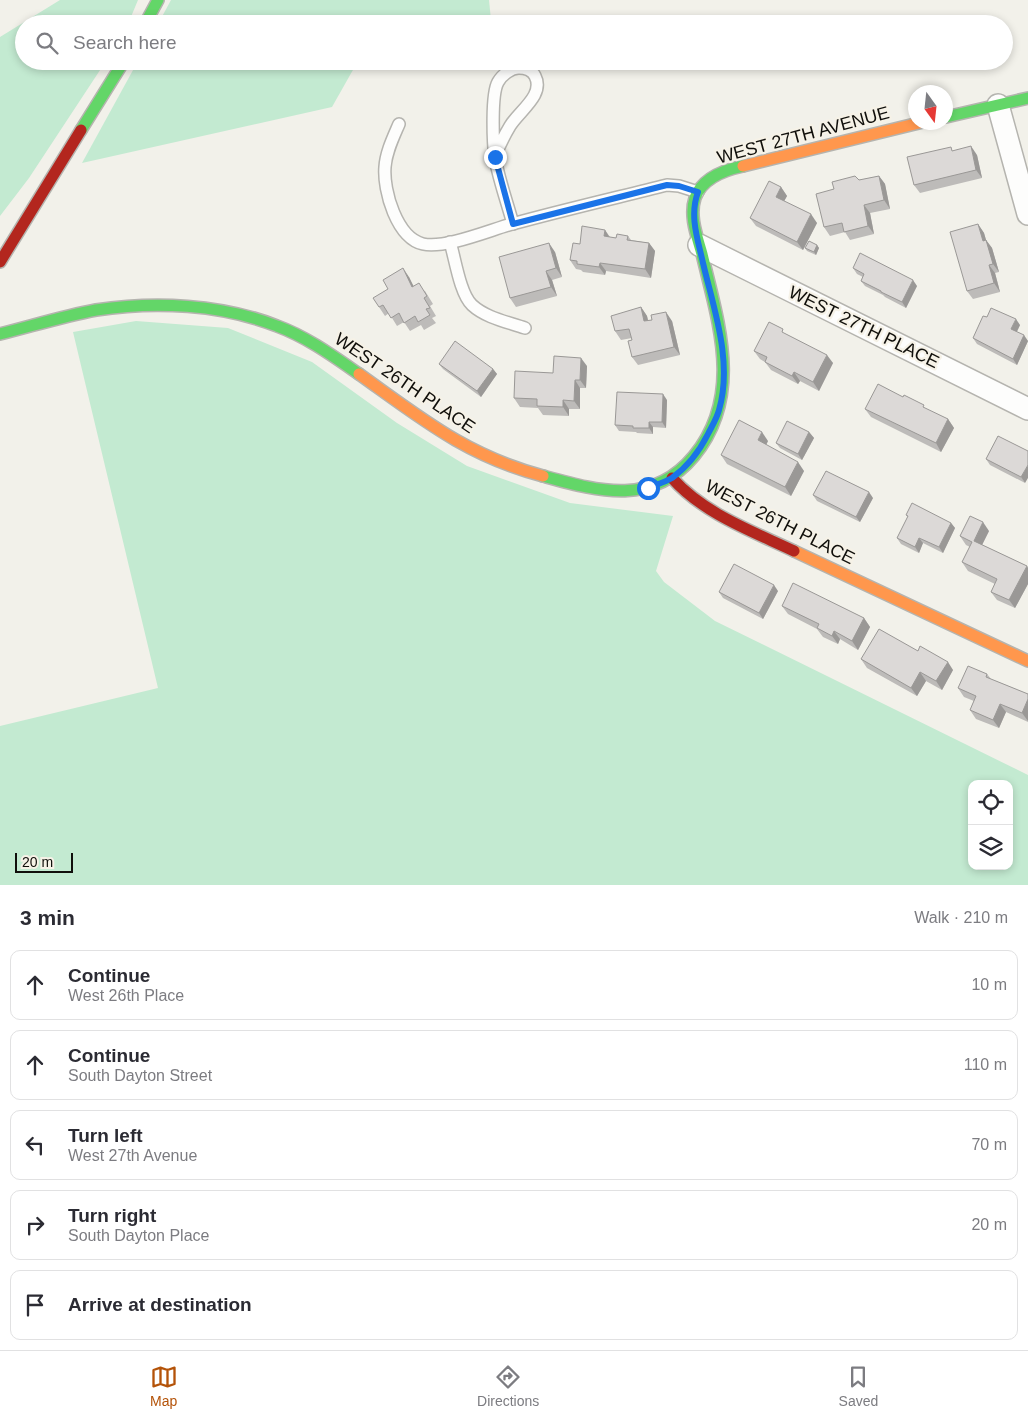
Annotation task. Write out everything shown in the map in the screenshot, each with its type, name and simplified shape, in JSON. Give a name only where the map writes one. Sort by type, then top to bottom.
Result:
[{"type":"main road","points":[[150,15],[158,0]]},
{"type":"main road","points":[[0,262],[118,70]]},
{"type":"main road","points":[[953,115],[1028,98]]},
{"type":"main road","name":"WEST 27TH AVENUE","points":[[698,192],[713,176],[730,169],[908,126]]},
{"type":"main road","points":[[672,478],[690,461],[703,444],[720,409],[724,384],[724,365],[719,331],[699,245],[694,213],[694,201],[698,192]]},
{"type":"main road","name":"WEST 26TH PLACE","points":[[0,334],[74,315],[106,309],[154,305],[224,311],[258,319],[291,332],[318,346],[423,421],[476,452],[509,466],[589,487],[610,490],[648,488],[672,478],[683,492],[700,504],[730,520],[1028,661]]},
{"type":"street","points":[[998,105],[1028,214]]},
{"type":"street","name":"WEST 27TH PLACE","points":[[699,245],[1028,408]]},
{"type":"lane","points":[[512,70],[498,82],[493,122],[495,157],[513,224]]},
{"type":"lane","points":[[495,157],[511,125],[538,90],[539,83],[534,73],[529,70]]},
{"type":"lane","points":[[399,124],[390,144],[385,167],[386,191],[391,210],[400,224],[421,244],[433,245],[450,242],[667,185],[679,186],[698,192]]},
{"type":"lane","points":[[450,242],[470,304],[484,313],[525,328]]},
{"type":"green space","points":[[60,0],[138,0],[132,15],[36,15]]},
{"type":"green space","points":[[171,0],[489,0],[490,15],[163,15]]},
{"type":"green space","points":[[15,28],[15,70],[100,70],[29,178],[0,216],[0,37]]},
{"type":"green space","points":[[133,70],[353,70],[332,107],[82,163]]},
{"type":"green space","points":[[136,321],[228,328],[312,362],[397,423],[467,466],[570,503],[673,516],[656,571],[664,582],[715,621],[1028,775],[1028,885],[0,885],[0,726],[158,688],[73,332]]},
{"type":"building","points":[[971,146],[976,170],[914,185],[907,157],[951,147],[952,151]]},
{"type":"building","points":[[855,176],[859,180],[879,176],[884,200],[864,205],[868,226],[844,232],[842,223],[824,227],[816,194],[834,189],[832,182]]},
{"type":"building","points":[[769,181],[781,187],[776,197],[811,214],[797,242],[750,218]]},
{"type":"building","points":[[978,224],[983,241],[986,240],[993,264],[989,265],[994,283],[967,291],[950,232]]},
{"type":"building","points":[[582,226],[605,230],[604,236],[616,238],[617,234],[628,236],[627,240],[649,243],[645,269],[600,263],[599,267],[577,264],[577,261],[570,260],[573,243],[580,244]]},
{"type":"building","points":[[809,241],[817,245],[814,252],[805,248]]},
{"type":"building","points":[[549,243],[556,268],[546,271],[551,287],[510,298],[499,257]]},
{"type":"building","points":[[860,253],[913,280],[902,302],[861,281],[864,274],[853,268]]},
{"type":"building","points":[[403,268],[412,287],[419,283],[427,296],[424,298],[430,308],[426,309],[430,315],[418,322],[415,316],[404,323],[399,313],[391,318],[383,305],[379,307],[373,298],[388,289],[383,280]]},
{"type":"building","points":[[641,307],[644,321],[652,320],[651,315],[666,312],[674,347],[632,357],[628,341],[632,340],[629,329],[615,331],[611,316]]},
{"type":"building","points":[[991,308],[1016,319],[1011,329],[1024,335],[1013,359],[973,338],[983,316],[987,317]]},
{"type":"building","points":[[769,322],[783,329],[782,332],[827,355],[813,382],[794,372],[792,376],[765,362],[767,357],[754,351]]},
{"type":"building","points":[[455,341],[493,369],[477,391],[439,364]]},
{"type":"building","points":[[554,356],[581,358],[580,380],[575,380],[574,401],[563,400],[563,407],[537,406],[537,399],[514,398],[515,371],[553,373]]},
{"type":"building","points":[[878,384],[924,405],[923,407],[948,419],[936,443],[865,409]]},
{"type":"building","points":[[617,392],[663,394],[662,422],[649,422],[649,428],[615,425]]},
{"type":"building","points":[[739,420],[762,432],[758,440],[798,462],[785,487],[721,455]]},
{"type":"building","points":[[787,421],[809,432],[798,454],[776,443]]},
{"type":"building","points":[[998,436],[1028,451],[1028,465],[1021,477],[986,459]]},
{"type":"building","points":[[826,471],[869,492],[856,517],[813,495]]},
{"type":"building","points":[[912,503],[951,523],[939,547],[919,538],[915,547],[897,538]]},
{"type":"building","points":[[970,516],[983,522],[974,541],[1027,566],[1009,600],[991,592],[997,579],[962,562],[972,542],[960,536]]},
{"type":"building","points":[[734,564],[774,585],[759,613],[719,592]]},
{"type":"building","points":[[793,583],[864,618],[852,641],[834,631],[832,636],[817,628],[819,624],[782,606]]},
{"type":"building","points":[[879,629],[918,651],[920,646],[948,662],[936,681],[920,672],[911,688],[861,659]]},
{"type":"building","points":[[968,666],[987,674],[986,677],[1028,694],[1028,699],[1022,713],[1000,704],[993,720],[970,710],[976,696],[958,688]]},
{"type":"traffic: fast","points":[[150,15],[158,0]]},
{"type":"traffic: fast","points":[[81,130],[118,70]]},
{"type":"traffic: fast","points":[[953,115],[1028,98]]},
{"type":"traffic: fast","points":[[543,476],[604,490],[642,489],[660,483],[678,472],[694,456],[709,433],[719,408],[723,383],[723,358],[715,306],[694,226],[693,205],[698,191],[708,180],[728,170],[743,166]]},
{"type":"traffic: fast","points":[[0,334],[96,310],[118,307],[188,306],[233,313],[288,330],[320,347],[359,374]]},
{"type":"traffic: slow","points":[[743,166],[908,126]]},
{"type":"traffic: slow","points":[[359,374],[425,421],[468,447],[516,468],[543,476]]},
{"type":"traffic: slow","points":[[794,551],[1028,661]]},
{"type":"traffic: jam","points":[[0,262],[81,130]]},
{"type":"traffic: jam","points":[[672,478],[685,491],[714,512],[745,529],[794,551]]},
{"type":"route","points":[[495,157],[513,224],[667,185],[679,186],[698,192],[694,201],[695,224],[719,331],[724,365],[724,384],[720,409],[703,444],[690,461],[672,478],[648,488]]}]
